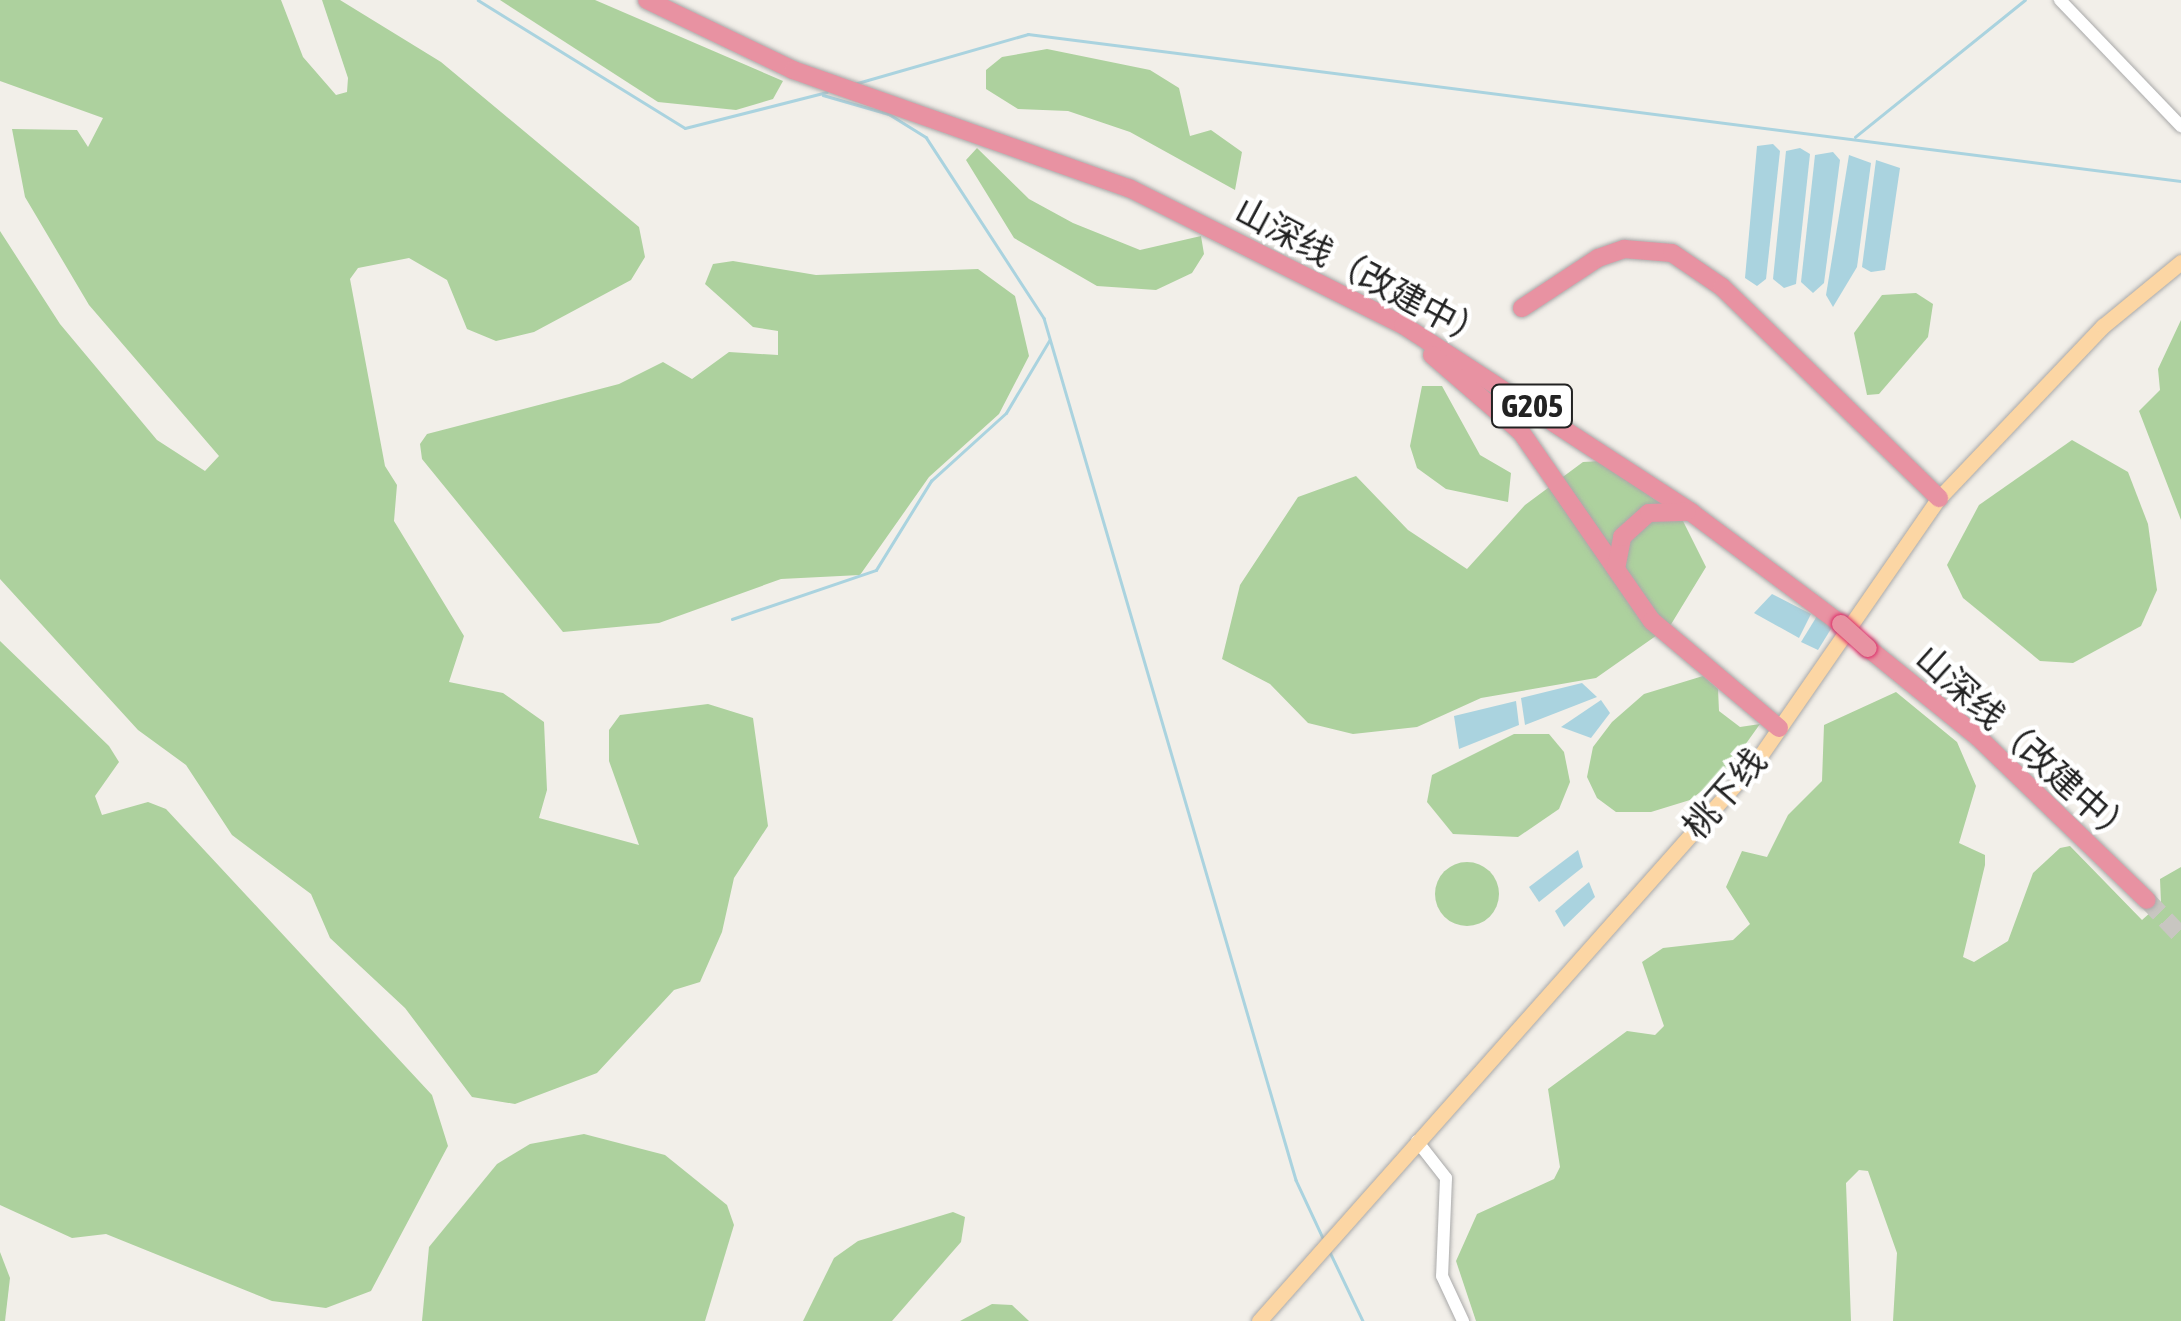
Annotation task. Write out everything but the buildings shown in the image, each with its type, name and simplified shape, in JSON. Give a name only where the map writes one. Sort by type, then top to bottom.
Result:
[{"type":"highway","name":"山深线（改建中）","points":[[646,0],[793,70],[963,133],[1130,188],[1328,287],[1493,380],[1729,538],[1906,678],[2147,900]]},
{"type":"highway","points":[[1522,308],[1598,258],[1624,249],[1672,253],[1722,287],[1939,498]]},
{"type":"highway","points":[[1328,287],[1498,406],[1652,621],[1779,728]]},
{"type":"highway","points":[[1616,570],[1622,537],[1649,513],[1692,513]]},
{"type":"main road","name":"桃下线","points":[[1259,1321],[1779,728],[1939,498],[2103,326],[2181,262]]},
{"type":"street","points":[[2060,0],[2181,126]]},
{"type":"street","points":[[1418,1141],[1446,1178],[1442,1276],[1463,1321]]},
{"type":"green space","points":[[0,0],[281,0],[303,57],[336,95],[347,92],[348,78],[322,0],[340,0],[441,62],[639,227],[645,257],[631,280],[534,332],[496,341],[467,329],[447,280],[409,258],[358,268],[350,279],[385,466],[397,485],[394,521],[464,636],[449,682],[503,693],[544,722],[547,790],[539,818],[639,845],[609,761],[609,730],[620,715],[708,704],[753,718],[768,826],[734,878],[722,932],[700,982],[674,990],[597,1073],[515,1104],[472,1097],[405,1008],[330,938],[311,894],[232,835],[186,765],[138,730],[0,579],[0,231],[60,324],[157,440],[205,471],[219,456],[89,305],[25,197],[12,129],[77,130],[88,147],[103,118],[0,81]]},
{"type":"green space","points":[[500,0],[595,0],[783,81],[773,99],[736,110],[658,102]]},
{"type":"green space","points":[[1047,49],[1150,70],[1179,88],[1190,136],[1211,130],[1242,152],[1235,190],[1130,132],[1068,111],[1018,109],[986,89],[986,70],[1002,57]]},
{"type":"green space","points":[[977,148],[1029,199],[1073,223],[1140,250],[1201,236],[1204,254],[1192,273],[1156,290],[1097,286],[1014,238],[966,160]]},
{"type":"green space","points":[[733,261],[816,275],[978,269],[1015,296],[1029,356],[999,414],[929,477],[860,575],[781,579],[659,623],[563,632],[422,459],[420,444],[427,434],[619,384],[663,362],[692,379],[729,352],[778,355],[778,331],[753,327],[705,284],[713,264]]},
{"type":"green space","points":[[1916,293],[1933,304],[1928,337],[1879,394],[1867,395],[1854,333],[1882,295]]},
{"type":"green space","points":[[2181,320],[2181,520],[2139,411],[2160,390],[2158,369]]},
{"type":"green space","points":[[1422,386],[1442,386],[1480,455],[1511,473],[1508,502],[1446,489],[1417,468],[1410,446]]},
{"type":"green space","points":[[2072,440],[2128,472],[2148,524],[2157,590],[2141,626],[2073,663],[2040,661],[1963,598],[1947,565],[1979,505]]},
{"type":"green space","points":[[1601,461],[1682,519],[1706,567],[1670,626],[1596,678],[1481,698],[1417,727],[1353,734],[1308,723],[1270,684],[1222,659],[1240,585],[1298,497],[1356,476],[1408,530],[1467,569],[1525,505],[1583,462]]},
{"type":"green space","points":[[0,641],[109,746],[119,762],[95,796],[102,815],[148,802],[166,809],[432,1095],[448,1146],[371,1291],[326,1308],[272,1301],[106,1234],[72,1238],[0,1205]]},
{"type":"green space","points":[[1703,676],[1718,689],[1719,711],[1740,727],[1760,724],[1725,773],[1690,800],[1651,812],[1616,812],[1597,798],[1587,777],[1593,747],[1612,722],[1644,694]]},
{"type":"green space","points":[[1896,692],[1957,742],[1976,786],[1959,843],[1985,855],[1985,865],[1963,957],[1974,962],[2008,941],[2033,873],[2060,848],[2070,846],[2142,920],[2161,903],[2160,879],[2181,867],[2181,1321],[1893,1321],[1897,1253],[1868,1171],[1859,1170],[1846,1183],[1851,1321],[1476,1321],[1456,1261],[1477,1214],[1554,1179],[1560,1167],[1548,1089],[1627,1031],[1655,1035],[1664,1026],[1642,962],[1663,948],[1733,940],[1750,924],[1726,887],[1742,851],[1767,857],[1788,815],[1822,781],[1824,725]]},
{"type":"green space","points":[[1514,734],[1549,734],[1564,752],[1570,782],[1559,809],[1518,837],[1453,834],[1427,802],[1432,775]]},
{"type":"green space","points":[[1467,862],[1490,871],[1499,894],[1490,917],[1467,926],[1444,917],[1435,894],[1444,871]]},
{"type":"green space","points":[[584,1134],[665,1155],[727,1205],[734,1225],[705,1321],[422,1321],[429,1247],[497,1164],[530,1144]]},
{"type":"green space","points":[[953,1212],[965,1217],[961,1242],[892,1321],[803,1321],[834,1258],[858,1241]]},
{"type":"green space","points":[[0,1252],[10,1278],[5,1321],[0,1321]]},
{"type":"green space","points":[[992,1304],[1012,1305],[1029,1321],[960,1321]]},
{"type":"water","points":[[1773,144],[1780,151],[1766,279],[1757,286],[1745,278],[1757,146]]},
{"type":"water","points":[[1800,148],[1810,154],[1796,284],[1784,288],[1773,279],[1786,151]]},
{"type":"water","points":[[1833,152],[1840,160],[1824,283],[1813,293],[1801,282],[1815,155]]},
{"type":"water","points":[[1849,155],[1871,163],[1857,267],[1833,307],[1826,295]]},
{"type":"water","points":[[1876,160],[1900,168],[1885,270],[1871,272],[1862,267]]},
{"type":"water","points":[[1772,594],[1811,614],[1799,638],[1754,613]]},
{"type":"water","points":[[1817,616],[1834,624],[1818,650],[1801,642]]},
{"type":"water","points":[[1582,683],[1597,697],[1525,725],[1521,698]]},
{"type":"water","points":[[1601,700],[1610,713],[1591,738],[1561,727]]},
{"type":"water","points":[[1516,701],[1519,725],[1459,749],[1454,716]]},
{"type":"water","points":[[1578,850],[1583,867],[1539,902],[1529,887]]},
{"type":"water","points":[[1589,882],[1595,897],[1564,927],[1555,911]]},
{"type":"waterway","points":[[478,0],[685,128],[827,92]]},
{"type":"waterway","points":[[1855,137],[2025,0]]},
{"type":"waterway","points":[[854,84],[1028,34],[2181,181]]},
{"type":"waterway","points":[[823,95],[889,114],[926,137],[1044,318],[1296,1180],[1323,1238]]},
{"type":"waterway","points":[[732,619],[876,570],[931,481],[1006,413],[1049,341]]},
{"type":"waterway","points":[[1329,1250],[1363,1321]]},
{"type":"tunnel","points":[[2147,900],[2181,936]]}]
